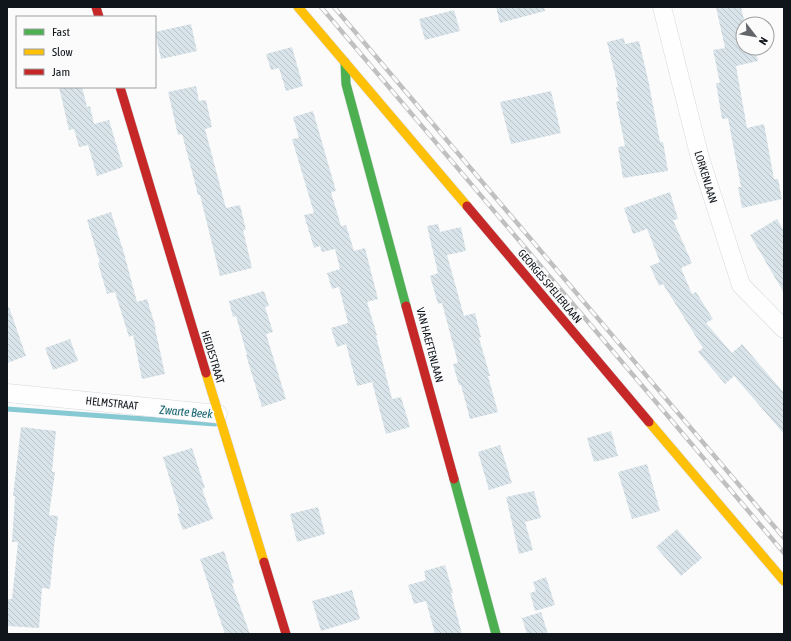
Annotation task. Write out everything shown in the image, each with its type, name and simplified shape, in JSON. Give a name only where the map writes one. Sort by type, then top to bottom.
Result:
[{"type":"street","name":"GEORGES SPELIERLAAN","points":[[298,7],[784,582]]},
{"type":"street","name":"LORKENLAAN","points":[[662,7],[700,158],[741,285],[784,329]]},
{"type":"street","name":"VAN HAEFTENLAAN","points":[[345,62],[346,84],[496,634]]},
{"type":"street","name":"HEIDESTRAAT","points":[[120,88],[286,634]]},
{"type":"street","name":"HELMSTRAAT","points":[[7,393],[218,414]]},
{"type":"building","points":[[496,7],[544,7],[545,11],[500,23]]},
{"type":"building","points":[[716,7],[741,7],[743,16],[735,16],[735,56],[757,56],[758,61],[736,66],[747,128],[764,124],[774,179],[778,179],[782,199],[742,208],[738,187],[741,187],[728,118],[722,119],[716,83],[720,83],[713,50],[725,48]]},
{"type":"building","points":[[454,10],[460,31],[425,40],[419,19]]},
{"type":"building","points":[[191,24],[197,51],[161,59],[156,32]]},
{"type":"building","points":[[624,38],[625,44],[639,41],[660,142],[663,142],[668,171],[623,178],[618,147],[625,146],[616,102],[619,101],[616,87],[618,87],[607,42]]},
{"type":"building","points":[[292,47],[303,86],[286,91],[279,68],[271,70],[266,54]]},
{"type":"building","points":[[196,86],[199,101],[206,100],[212,127],[205,129],[226,208],[240,205],[246,230],[243,230],[252,268],[220,276],[200,195],[198,195],[182,134],[178,135],[168,92]]},
{"type":"building","points":[[59,88],[82,88],[87,107],[90,106],[94,124],[109,120],[123,167],[97,176],[88,145],[79,147],[74,129],[69,130]]},
{"type":"building","points":[[551,91],[561,133],[511,144],[500,102]]},
{"type":"building","points":[[313,111],[336,191],[331,192],[341,226],[346,225],[354,251],[365,248],[378,299],[367,302],[377,335],[376,336],[392,399],[401,397],[410,427],[386,434],[372,382],[357,386],[346,344],[337,347],[331,328],[348,323],[339,287],[332,289],[327,273],[340,269],[335,249],[322,252],[320,246],[314,248],[304,215],[314,213],[292,139],[299,138],[293,117]]},
{"type":"building","points":[[670,192],[678,219],[673,220],[692,263],[681,268],[692,294],[696,292],[713,319],[706,323],[732,353],[742,344],[784,393],[784,434],[734,376],[725,384],[698,352],[703,348],[663,284],[659,286],[650,266],[660,262],[647,229],[633,234],[624,208]]},
{"type":"building","points":[[111,212],[137,302],[147,299],[156,328],[165,374],[142,379],[133,335],[129,337],[115,292],[107,294],[98,263],[100,263],[87,220]]},
{"type":"building","points":[[777,219],[784,231],[784,293],[750,235]]},
{"type":"building","points":[[438,224],[440,232],[461,227],[466,251],[447,255],[464,316],[475,313],[481,337],[479,338],[490,376],[488,376],[498,412],[470,419],[461,385],[459,385],[453,364],[458,363],[442,303],[438,304],[430,276],[438,273],[427,226]]},
{"type":"building","points":[[264,291],[269,306],[265,307],[273,332],[266,334],[286,399],[262,407],[236,316],[233,317],[229,301]]},
{"type":"building","points":[[9,307],[26,356],[7,363],[7,308]]},
{"type":"building","points":[[70,339],[78,361],[53,370],[45,348]]},
{"type":"building","points":[[21,427],[56,431],[52,472],[55,472],[49,515],[58,516],[50,589],[42,588],[39,628],[7,626],[8,599],[12,599],[18,542],[12,542],[15,496],[13,496]]},
{"type":"building","points":[[611,431],[618,456],[594,462],[587,438]]},
{"type":"building","points":[[500,445],[512,483],[489,490],[478,452]]},
{"type":"building","points":[[192,448],[205,488],[202,489],[213,519],[183,530],[177,514],[180,513],[163,457]]},
{"type":"building","points":[[647,464],[660,511],[632,519],[618,472]]},
{"type":"building","points":[[534,491],[541,518],[525,522],[533,550],[519,554],[506,497]]},
{"type":"building","points":[[318,507],[325,534],[297,542],[290,514]]},
{"type":"building","points":[[677,529],[702,558],[681,576],[656,547]]},
{"type":"building","points":[[224,551],[234,583],[232,584],[250,634],[225,634],[200,559]]},
{"type":"building","points":[[445,565],[462,634],[435,634],[426,601],[414,604],[408,585],[426,580],[424,571]]},
{"type":"building","points":[[546,577],[555,605],[535,611],[530,593],[536,591],[533,582]]},
{"type":"building","points":[[352,590],[360,619],[321,631],[312,601]]},
{"type":"building","points":[[541,612],[548,634],[527,634],[522,618]]},
{"type":"waterway","name":"Zwarte Beek","points":[[7,409],[215,424]]},
{"type":"railway","points":[[321,7],[784,553]]},
{"type":"railway","points":[[334,7],[784,538]]},
{"type":"traffic: fast","points":[[345,62],[346,84],[406,306]]},
{"type":"traffic: fast","points":[[454,479],[496,634]]},
{"type":"traffic: slow","points":[[298,7],[467,206]]},
{"type":"traffic: slow","points":[[206,373],[264,562]]},
{"type":"traffic: slow","points":[[649,422],[784,581]]},
{"type":"traffic: jam","points":[[96,7],[99,16]]},
{"type":"traffic: jam","points":[[120,88],[206,373]]},
{"type":"traffic: jam","points":[[467,206],[649,422]]},
{"type":"traffic: jam","points":[[406,306],[454,479]]},
{"type":"traffic: jam","points":[[264,562],[286,634]]}]
